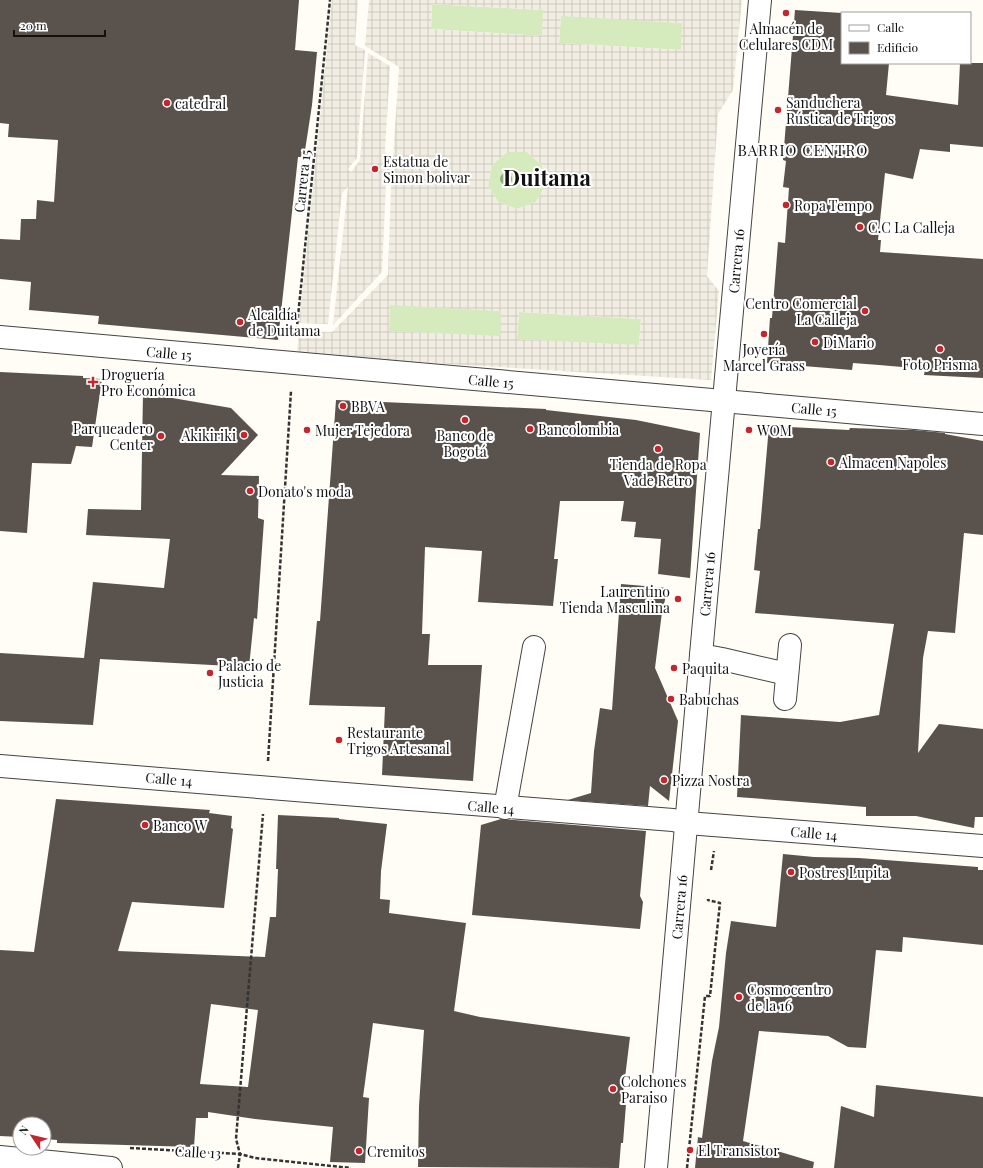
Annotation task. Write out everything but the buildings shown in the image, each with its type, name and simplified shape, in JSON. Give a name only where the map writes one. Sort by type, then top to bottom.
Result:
[{"type":"street","name":"Carrera 16","points":[[656,1168],[687,823],[700,655],[760,0]]},
{"type":"street","name":"Calle 15","points":[[0,337],[983,424]]},
{"type":"street","points":[[785,699],[790,645]]},
{"type":"street","points":[[505,808],[534,646]]},
{"type":"street","points":[[700,655],[787,674]]},
{"type":"street","name":"Calle 14","points":[[0,766],[265,786],[505,808],[673,820],[687,823],[983,846]]},
{"type":"street","points":[[0,1157],[111,1168]]},
{"type":"path","name":"Carrera 15","points":[[294,364],[330,0]]},
{"type":"path","name":"Carrera 16","points":[[711,877],[714,846]]},
{"type":"path","name":"Carrera 16","points":[[687,1168],[705,996],[710,996],[720,903],[708,900],[709,893]]},
{"type":"path","name":"Calle 13","points":[[122,1147],[240,1154],[255,1158],[351,1168]]},
{"type":"green space","points":[[432,4],[544,10],[542,36],[431,29]]},
{"type":"green space","points":[[561,15],[683,23],[681,50],[559,43]]},
{"type":"green space","points":[[507,152],[527,152],[542,165],[546,185],[536,202],[517,209],[498,202],[488,185],[492,165]]},
{"type":"green space","points":[[390,304],[502,311],[500,337],[389,331]]},
{"type":"green space","points":[[519,312],[641,319],[639,346],[517,339]]},
{"type":"shaded area","points":[[332,0],[358,0],[355,45],[365,50],[357,158],[348,169],[351,172],[360,160],[368,53],[390,66],[385,152],[393,159],[399,67],[365,46],[369,0],[742,0],[733,90],[718,114],[707,276],[719,291],[711,380],[297,355],[299,331],[332,332],[388,275],[391,185],[386,185],[382,272],[333,325],[348,187],[342,193],[328,324],[299,323]],"holes":[[[432,4],[543,10],[542,36],[431,29]],[[561,16],[682,23],[681,50],[559,43]],[[507,152],[527,152],[542,165],[546,185],[536,202],[517,209],[498,202],[488,185],[492,165]],[[390,305],[501,311],[500,336],[389,331]],[[519,312],[641,319],[639,345],[517,339]]]},
{"type":"place","name":"Almacén de Celulares CDM","points":[[786,13]]},
{"type":"place","name":"catedral","points":[[167,103]]},
{"type":"place","name":"Sanduchera Rústica de Trigos","points":[[778,110]]},
{"type":"place","name":"Estatua de Simon bolivar","points":[[375,169]]},
{"type":"place","name":"Ropa Tempo","points":[[786,205]]},
{"type":"place","name":"C.C La Calleja","points":[[860,227]]},
{"type":"place","name":"Centro Comercial La Calleja","points":[[865,311]]},
{"type":"place","name":"Alcaldía de Duitama","points":[[240,322]]},
{"type":"place","name":"Joyería Marcel Grass","points":[[764,334]]},
{"type":"place","name":"DiMario","points":[[815,342]]},
{"type":"place","name":"Foto Prisma","points":[[940,349]]},
{"type":"place","name":"Droguería Pro Económica","points":[[93,382]]},
{"type":"place","name":"BBVA","points":[[343,406]]},
{"type":"place","name":"Banco de Bogotá","points":[[465,420]]},
{"type":"place","name":"Bancolombia","points":[[530,429]]},
{"type":"place","name":"Mujer Tejedora","points":[[307,430]]},
{"type":"place","name":"WOM","points":[[749,430]]},
{"type":"place","name":"Akikiriki","points":[[244,435]]},
{"type":"place","name":"Parqueadero Center","points":[[161,436]]},
{"type":"place","name":"Tienda de Ropa Vade Retro","points":[[658,449]]},
{"type":"place","name":"Almacen Napoles","points":[[831,462]]},
{"type":"place","name":"Donato's moda","points":[[250,491]]},
{"type":"place","name":"Laurentino Tienda Masculina","points":[[678,599]]},
{"type":"place","name":"Paquita","points":[[674,668]]},
{"type":"place","name":"Palacio de Justicia","points":[[210,673]]},
{"type":"place","name":"Babuchas","points":[[671,699]]},
{"type":"place","name":"Restaurante Trigos Artesanal","points":[[339,740]]},
{"type":"place","name":"Pizza Nostra","points":[[664,780]]},
{"type":"place","name":"Banco W","points":[[145,825]]},
{"type":"place","name":"Postres Lupita","points":[[791,872]]},
{"type":"place","name":"Cosmocentro de la 16","points":[[739,997]]},
{"type":"place","name":"Colchones Paraiso","points":[[613,1089]]},
{"type":"place","name":"El Transistor","points":[[690,1150]]},
{"type":"place","name":"Cremitos","points":[[359,1151]]},
{"type":"district","name":"BARRIO CENTRO","points":[[803,150]]},
{"type":"district","name":"Duitama","points":[[547,177]]}]
